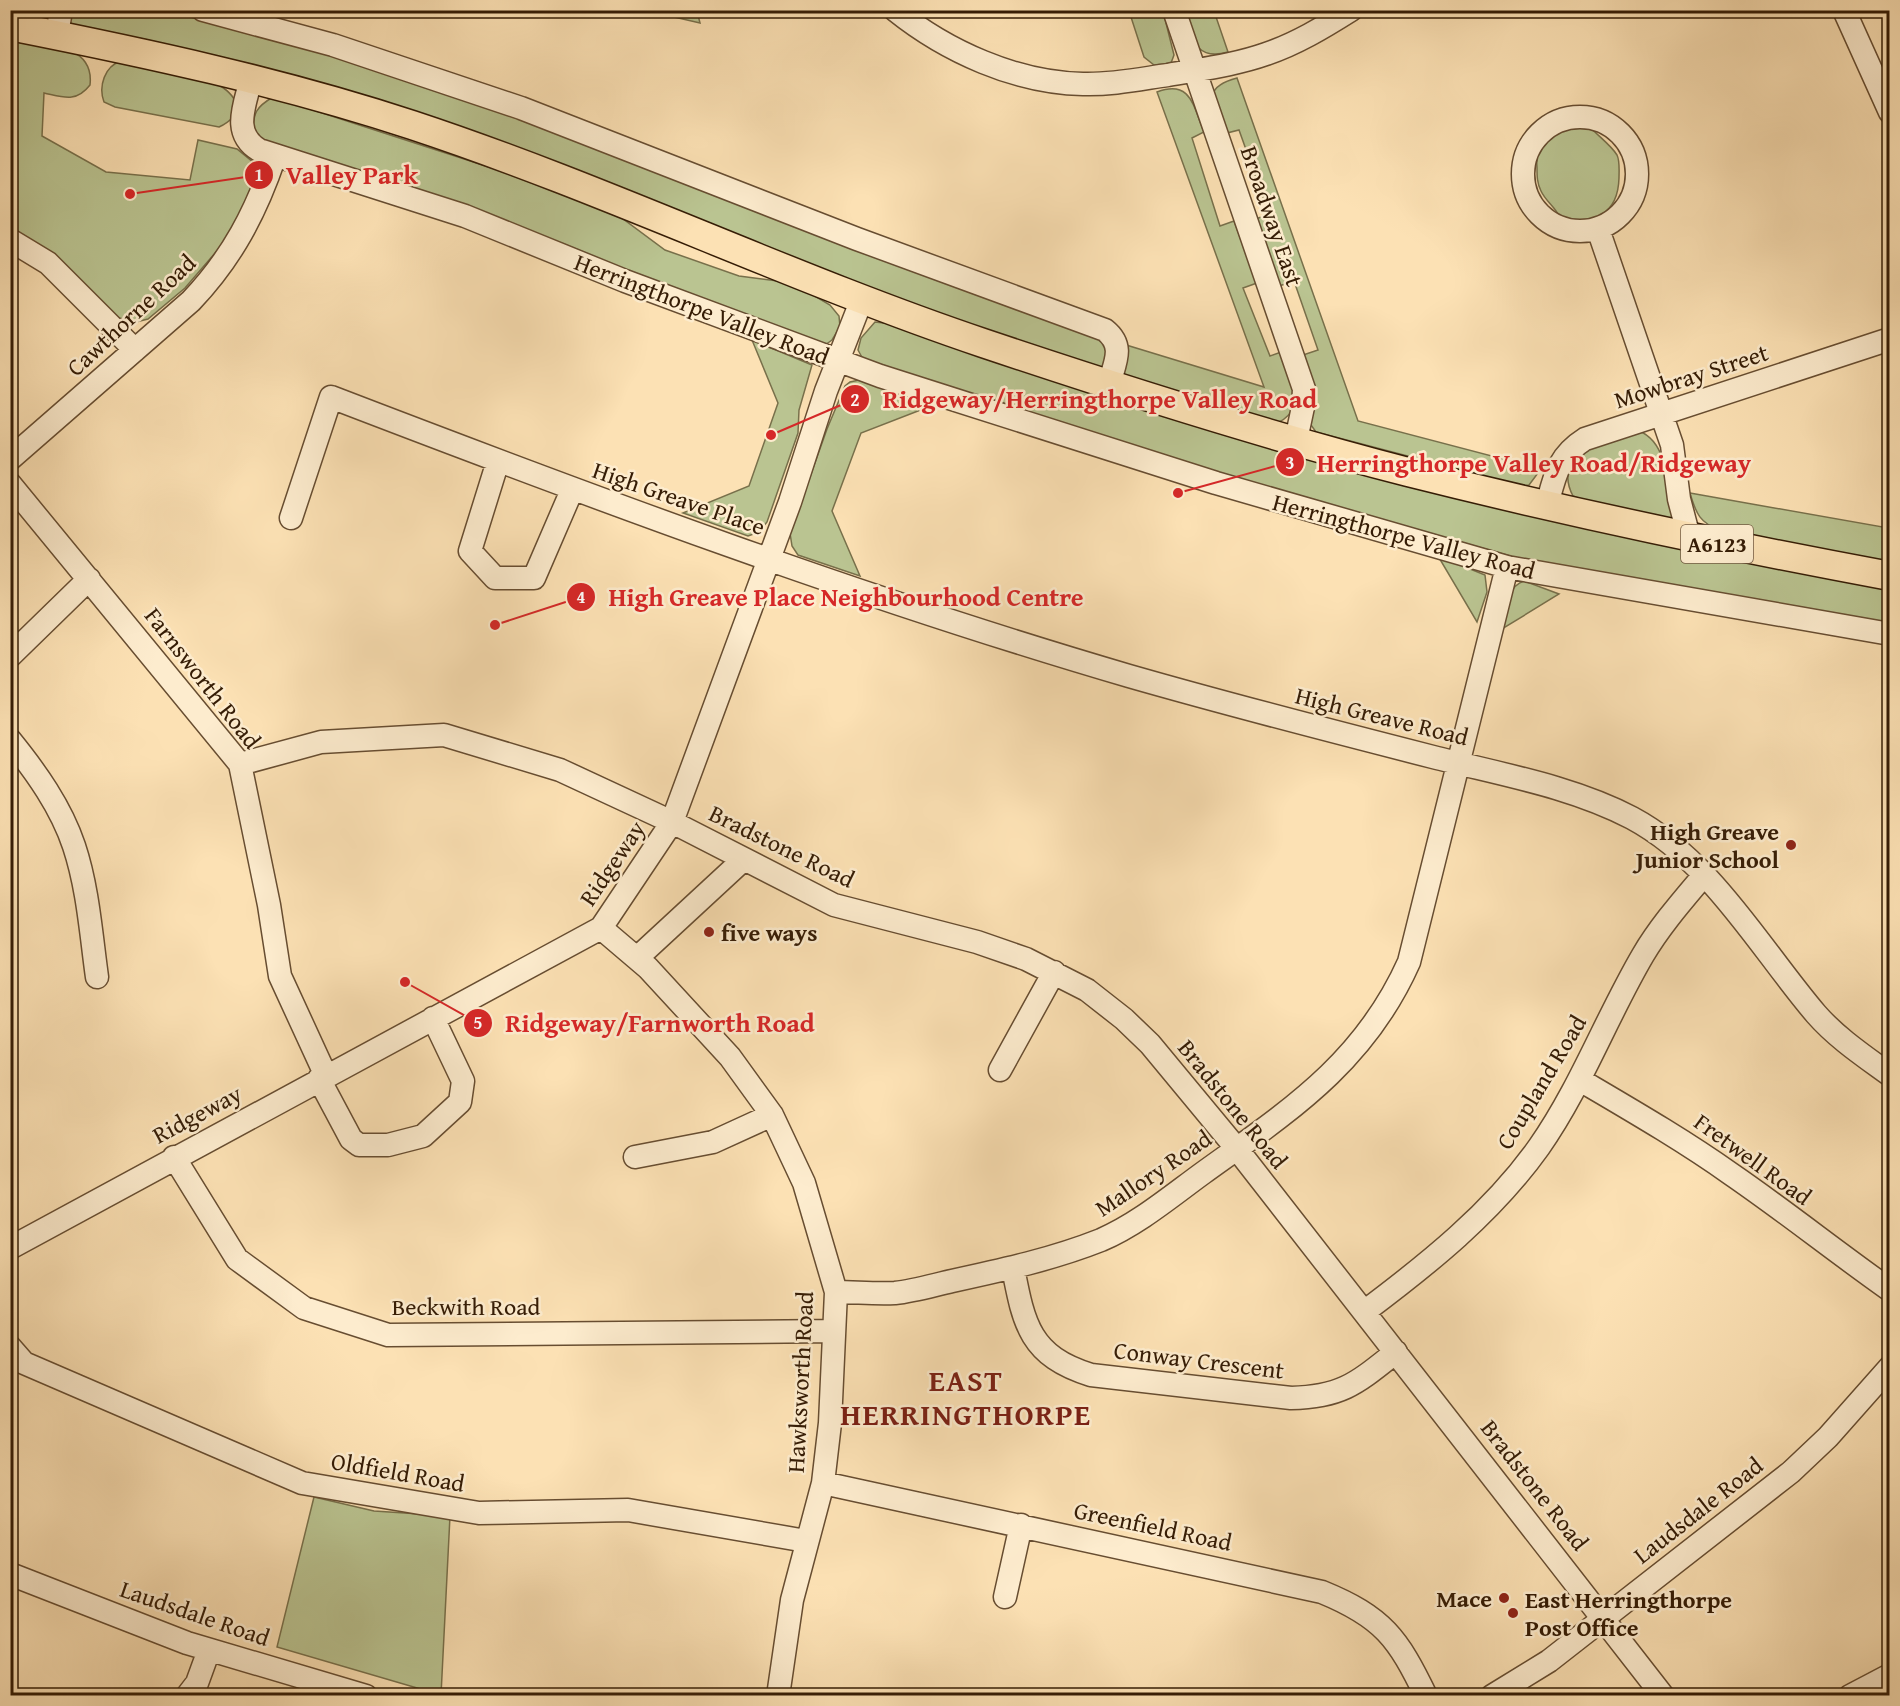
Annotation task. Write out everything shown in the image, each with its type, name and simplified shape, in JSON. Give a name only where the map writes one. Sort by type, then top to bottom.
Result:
[{"type":"main road","name":"A6123","points":[[10,26],[59,23],[414,126],[497,156],[862,299],[979,341],[1109,384],[1296,440],[1407,472],[1547,505],[1689,537],[1890,576]]},
{"type":"street","points":[[203,10],[333,45],[521,108],[857,239],[1105,330],[1118,344],[1118,353],[1109,384]]},
{"type":"street","points":[[895,10],[937,40],[970,56],[1049,81],[1082,84],[1111,83],[1194,71],[1268,54],[1305,37],[1351,10]]},
{"type":"street","name":"Broadway East","points":[[1174,10],[1304,389],[1303,407],[1296,440]]},
{"type":"street","points":[[1844,10],[1890,112]]},
{"type":"street","name":"Herringthorpe Valley Road","points":[[251,79],[242,131],[248,143],[275,156],[465,216],[625,281],[838,362],[1216,483],[1507,567],[1890,634]]},
{"type":"street","points":[[1576,117],[1605,122],[1622,136],[1634,155],[1637,170],[1631,199],[1622,212],[1598,229],[1566,228],[1551,222],[1538,212],[1529,199],[1524,176],[1527,152],[1535,138],[1547,127],[1561,120],[1576,117]]},
{"type":"street","name":"Cawthorne Road","points":[[10,459],[191,302],[216,275],[252,218],[275,156]]},
{"type":"street","points":[[1598,229],[1672,445],[1679,499],[1689,537]]},
{"type":"street","points":[[10,240],[48,263],[135,350]]},
{"type":"street","name":"Ridgeway","points":[[10,1248],[174,1157],[601,928],[672,822],[862,299]]},
{"type":"street","name":"Mowbray Street","points":[[1547,505],[1556,473],[1570,448],[1585,439],[1890,339]]},
{"type":"street","name":"High Greave Place","points":[[291,518],[331,397],[572,489],[769,558]]},
{"type":"street","name":"High Greave Place","points":[[498,461],[470,551],[495,578],[534,578],[572,489]]},
{"type":"street","name":"Farnsworth Road","points":[[10,484],[240,764],[269,905],[280,975],[322,1078],[351,1139],[359,1145],[388,1145],[423,1136],[460,1102],[464,1081],[433,1018]]},
{"type":"street","name":"High Greave Road","points":[[769,558],[861,591],[1124,674],[1239,708],[1562,790],[1617,811],[1670,843],[1704,875],[1819,1017],[1851,1046],[1890,1075]]},
{"type":"street","name":"Mallory Road","points":[[836,1292],[895,1293],[1013,1268],[1058,1256],[1102,1239],[1137,1221],[1237,1149],[1328,1079],[1374,1024],[1396,991],[1408,962],[1507,567]]},
{"type":"street","points":[[10,656],[89,579]]},
{"type":"street","name":"Bradstone Road","points":[[240,764],[321,742],[444,735],[560,770],[672,822],[834,905],[977,942],[1054,972],[1087,990],[1124,1019],[1150,1044],[1237,1149],[1664,1695]]},
{"type":"street","points":[[10,740],[42,780],[74,845],[87,904],[97,977]]},
{"type":"street","points":[[637,958],[743,860]]},
{"type":"street","name":"Coupland Road","points":[[1364,1312],[1433,1260],[1469,1227],[1539,1147],[1580,1080],[1644,954],[1704,875]]},
{"type":"street","name":"Hawksworth Road","points":[[601,928],[637,958],[730,1057],[772,1115],[804,1183],[836,1292],[830,1423],[823,1483],[792,1600],[778,1695]]},
{"type":"street","points":[[1000,1070],[1054,972]]},
{"type":"street","name":"Fretwell Road","points":[[1580,1080],[1654,1123],[1732,1174],[1825,1245],[1890,1290]]},
{"type":"street","points":[[635,1157],[713,1142],[772,1115]]},
{"type":"street","name":"Beckwith Road","points":[[174,1157],[237,1259],[304,1308],[388,1335],[834,1331]]},
{"type":"street","name":"Conway Crescent","points":[[1013,1268],[1021,1311],[1029,1330],[1046,1352],[1066,1367],[1092,1375],[1290,1398],[1318,1398],[1342,1391],[1396,1352]]},
{"type":"street","name":"Oldfield Road","points":[[10,1347],[24,1363],[302,1483],[479,1513],[628,1510],[806,1541]]},
{"type":"street","name":"Laudsdale Road","points":[[1492,1695],[1549,1661],[1791,1472],[1828,1437],[1890,1367]]},
{"type":"street","name":"Greenfield Road","points":[[823,1483],[1275,1579],[1322,1592],[1350,1603],[1375,1620],[1395,1639],[1426,1695]]},
{"type":"street","points":[[1005,1597],[1021,1525]]},
{"type":"street","name":"Laudsdale Road","points":[[10,1574],[208,1650],[366,1695]]},
{"type":"street","points":[[188,1695],[197,1683],[208,1650]]},
{"type":"street","points":[[1850,1695],[1890,1675]]},
{"type":"green space","points":[[11,11],[46,11],[39,20],[11,17]]},
{"type":"green space","points":[[69,11],[168,11],[313,50],[441,90],[1100,337],[1264,387],[1157,92],[1177,89],[1189,97],[1204,132],[1192,138],[1220,226],[1234,221],[1257,283],[1243,288],[1270,356],[1284,351],[1296,379],[1297,400],[1288,416],[1273,424],[938,314],[242,63],[148,40],[73,25],[67,20]]},
{"type":"green space","points":[[648,11],[697,11],[700,23]]},
{"type":"green space","points":[[1129,11],[1163,11],[1174,55],[1171,63],[1154,65],[1144,57]]},
{"type":"green space","points":[[1182,11],[1214,11],[1228,52],[1217,54],[1201,50],[1192,38]]},
{"type":"green space","points":[[10,39],[50,44],[75,53],[84,60],[89,71],[90,85],[85,91],[69,97],[44,93],[42,136],[106,172],[190,180],[198,140],[237,149],[259,167],[243,208],[222,245],[185,288],[148,319],[136,322],[119,318],[63,264],[11,230]]},
{"type":"green space","points":[[121,61],[219,85],[235,101],[236,112],[219,127],[115,107],[104,102],[102,90],[107,72]]},
{"type":"green space","points":[[1237,78],[1358,421],[1541,469],[1529,485],[1522,486],[1316,432],[1311,425],[1303,355],[1318,350],[1294,281],[1279,286],[1256,219],[1269,214],[1239,130],[1223,134],[1213,106],[1213,92],[1225,82]]},
{"type":"green space","points":[[273,97],[495,169],[619,216],[665,250],[739,276],[778,281],[813,295],[830,305],[839,316],[840,327],[832,340],[825,345],[655,282],[564,244],[480,213],[260,139],[253,133],[255,115],[263,104]]},
{"type":"green space","points":[[1567,126],[1590,127],[1618,157],[1618,191],[1614,201],[1609,209],[1593,218],[1572,220],[1560,218],[1543,195],[1539,185],[1537,159],[1540,146],[1547,137]]},
{"type":"green space","points":[[875,322],[892,324],[1889,586],[1889,624],[1536,563],[1266,488],[864,361],[858,350],[861,338]]},
{"type":"green space","points":[[752,340],[812,365],[799,410],[798,433],[767,522],[759,532],[748,536],[683,513],[749,486],[778,403]]},
{"type":"green space","points":[[859,380],[936,404],[861,433],[832,511],[860,576],[798,555],[792,546],[790,533],[845,386]]},
{"type":"green space","points":[[1639,431],[1657,446],[1662,457],[1673,521],[1594,504],[1573,496],[1568,481],[1569,469],[1576,459],[1599,444]]},
{"type":"green space","points":[[1690,493],[1888,528],[1889,525],[1889,562],[1721,531],[1708,525],[1700,517]]},
{"type":"green space","points":[[1438,556],[1485,575],[1487,592],[1477,622]]},
{"type":"green space","points":[[1524,581],[1559,594],[1502,629],[1510,595],[1518,584]]},
{"type":"green space","points":[[314,1497],[374,1511],[450,1516],[441,1695],[277,1647]]},
{"type":"place","name":"Valley Park","points":[[130,194]]},
{"type":"place","name":"Ridgeway/Herringthorpe Valley Road","points":[[771,435]]},
{"type":"place","name":"Herringthorpe Valley Road/Ridgeway","points":[[1178,493]]},
{"type":"place","name":"High Greave Place Neighbourhood Centre","points":[[495,625]]},
{"type":"place","name":"High Greave Junior School","points":[[1791,845]]},
{"type":"place","name":"five ways","points":[[709,932]]},
{"type":"place","name":"Ridgeway/Farnworth Road","points":[[405,982]]},
{"type":"place","name":"Mace","points":[[1504,1598]]},
{"type":"place","name":"East Herringthorpe Post Office","points":[[1513,1613]]},
{"type":"district","name":"EAST HERRINGTHORPE","points":[[966,1397]]}]
